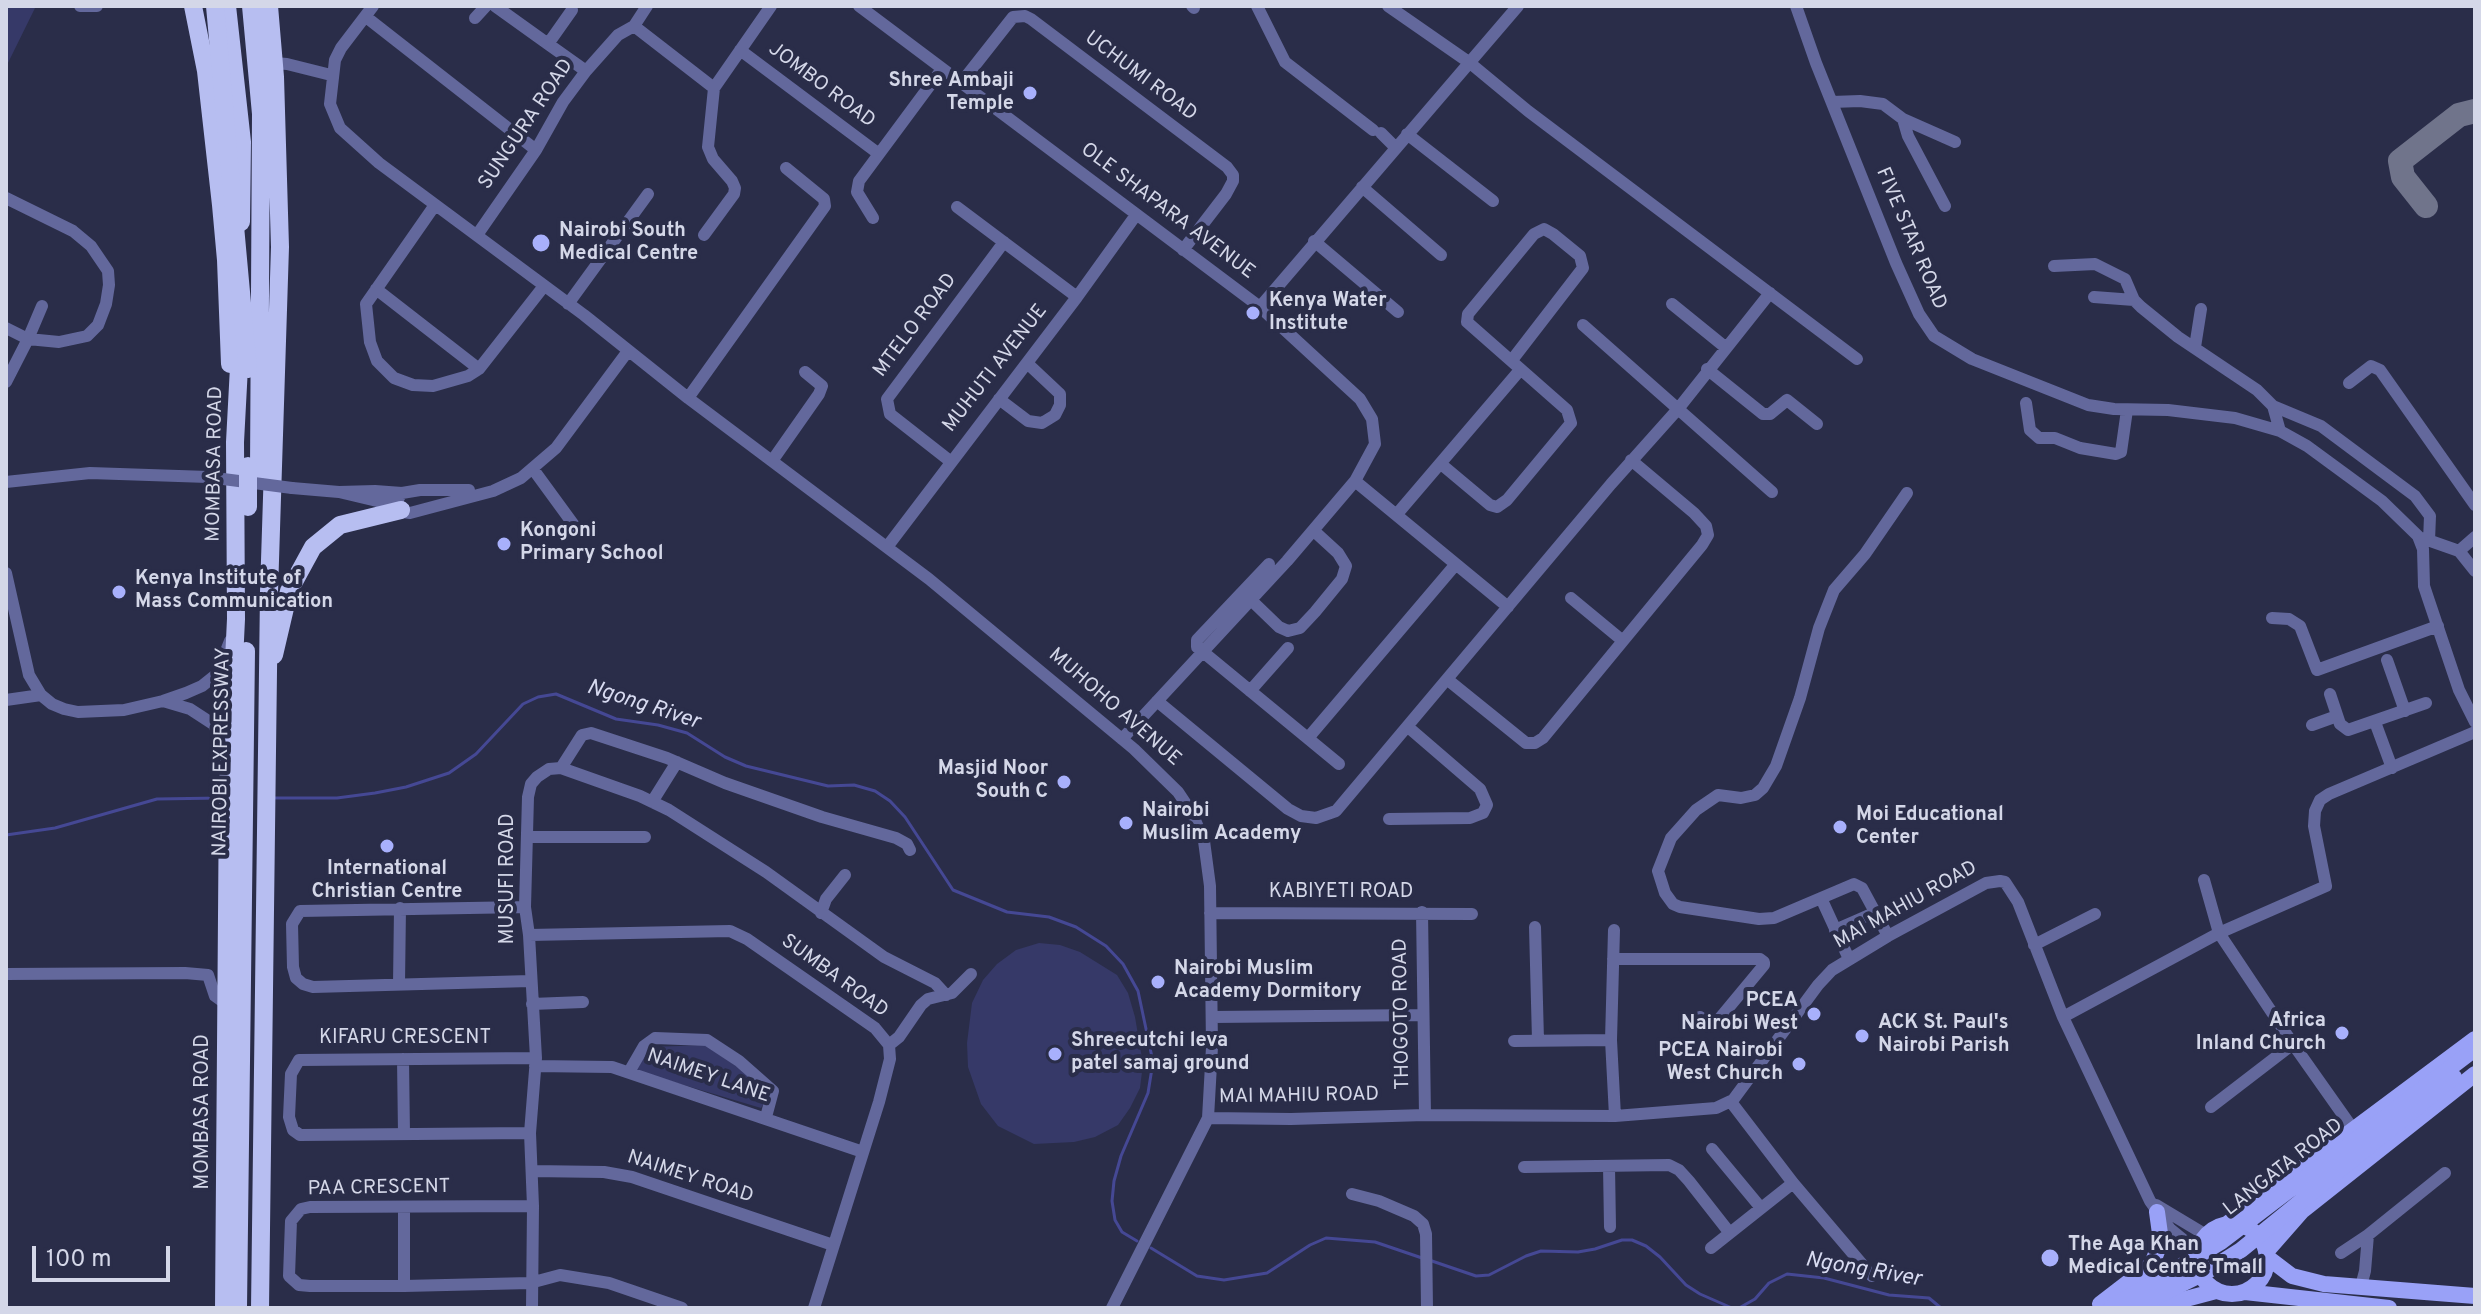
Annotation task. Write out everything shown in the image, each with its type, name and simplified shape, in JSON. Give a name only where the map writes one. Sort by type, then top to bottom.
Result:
[{"type":"highway","points":[[193,6],[206,71],[223,219],[235,442]]},
{"type":"highway","points":[[215,6],[248,369]]},
{"type":"highway","name":"MOMBASA ROAD","points":[[224,1308],[228,794],[236,619],[235,442],[239,386],[242,142],[227,6]]},
{"type":"highway","name":"NAIROBI EXPRESSWAY","points":[[238,6],[246,84],[251,196],[238,1308]]},
{"type":"highway","name":"NAIROBI EXPRESSWAY","points":[[249,1308],[260,659],[261,114],[251,6]]},
{"type":"highway","points":[[261,114],[266,74],[262,6]]},
{"type":"highway","points":[[260,1308],[268,667],[280,247],[269,6]]},
{"type":"highway","points":[[268,667],[277,650],[289,591],[313,547],[340,525],[405,502]]},
{"type":"main road","name":"LANGATA ROAD","points":[[2227,1224],[2475,1039]]},
{"type":"main road","name":"LANGATA ROAD","points":[[2101,1307],[2221,1242],[2475,1049]]},
{"type":"main road","name":"LANGATA ROAD","points":[[2132,1308],[2206,1272],[2241,1250],[2475,1062]]},
{"type":"main road","points":[[2267,1254],[2302,1211],[2475,1074]]},
{"type":"main road","points":[[2101,1307],[2152,1264],[2161,1241],[2154,1207]]},
{"type":"main road","points":[[2216,1291],[2200,1275],[2197,1253],[2206,1235],[2227,1224],[2252,1230],[2267,1254],[2267,1266],[2259,1282],[2245,1292]]},
{"type":"main road","points":[[2101,1307],[2163,1269],[2197,1253]]},
{"type":"main road","points":[[2267,1254],[2292,1276],[2324,1284],[2475,1296]]},
{"type":"main road","points":[[2152,1308],[2216,1291],[2389,1308]]},
{"type":"street","points":[[80,6],[97,6]]},
{"type":"street","points":[[475,18],[486,6]]},
{"type":"street","points":[[495,6],[586,71]]},
{"type":"street","name":"SUNGURA ROAD","points":[[477,235],[586,71],[618,35],[634,26],[647,6]]},
{"type":"street","points":[[704,235],[734,194],[735,188],[713,159],[708,147],[714,88],[771,6]]},
{"type":"street","name":"OLE SHAPARA AVENUE","points":[[859,6],[1260,307],[1338,378],[1367,409],[1375,429],[1375,444],[1355,481],[1314,531],[1122,739]]},
{"type":"street","points":[[876,18],[885,6]]},
{"type":"street","points":[[1257,6],[1285,62],[1395,147]]},
{"type":"street","points":[[1388,6],[1470,63],[1528,111],[1857,359]]},
{"type":"street","points":[[1260,307],[1518,6]]},
{"type":"street","name":"FIVE STAR ROAD","points":[[1796,6],[1896,263],[1919,314],[1934,336],[1972,359],[2088,405],[2220,416],[2280,431],[2307,446],[2382,501],[2424,538]]},
{"type":"street","points":[[548,44],[572,10]]},
{"type":"street","points":[[274,63],[331,75],[341,48],[370,11],[536,150]]},
{"type":"street","name":"UCHUMI ROAD","points":[[961,83],[1013,17],[1031,19],[1227,167],[1233,175],[1226,194],[1183,250]]},
{"type":"street","points":[[634,26],[714,88]]},
{"type":"street","name":"JOMBO ROAD","points":[[740,50],[879,154]]},
{"type":"street","points":[[873,218],[857,192],[857,186],[942,69]]},
{"type":"street","name":"MUHOHO AVENUE","points":[[331,75],[330,104],[340,128],[379,163],[887,547],[1122,739],[1178,792],[1196,820],[1208,865],[1210,913],[1212,1017],[1208,1118],[1112,1308]]},
{"type":"street","points":[[1832,102],[1874,101],[1890,107],[1903,119],[1955,142]]},
{"type":"street","points":[[1903,119],[1908,136],[1945,206]]},
{"type":"street","points":[[1407,134],[1493,201]]},
{"type":"street","points":[[688,398],[825,206],[824,199],[786,168]]},
{"type":"street","points":[[1362,187],[1441,255]]},
{"type":"street","points":[[568,304],[648,194]]},
{"type":"street","points":[[6,198],[73,231],[91,246],[108,271],[106,304],[98,325],[87,336],[59,342],[28,339],[6,328]]},
{"type":"street","points":[[435,205],[366,304],[370,342],[377,361],[394,378],[413,385],[433,386],[479,369],[544,286]]},
{"type":"street","points":[[957,207],[1077,297]]},
{"type":"street","name":"MUHUTI AVENUE","points":[[887,547],[1136,215]]},
{"type":"street","points":[[1397,514],[1441,464],[1516,365],[1583,268],[1580,256],[1544,229],[1534,234],[1467,319],[1469,324],[1516,365],[1567,410],[1572,420],[1570,426],[1507,500],[1497,507],[1490,505],[1441,464]]},
{"type":"street","points":[[1314,241],[1398,312]]},
{"type":"street","name":"MTELO ROAD","points":[[950,461],[890,414],[887,399],[1004,242]]},
{"type":"street","points":[[2054,266],[2101,265],[2127,282],[2134,300],[2169,331],[2257,390],[2273,406],[2280,422],[2280,431]]},
{"type":"street","points":[[376,289],[479,369]]},
{"type":"street","points":[[1157,701],[1288,809],[1316,818],[1336,811],[1631,460],[1678,409],[1770,293]]},
{"type":"street","points":[[2094,297],[2134,300]]},
{"type":"street","points":[[1672,304],[1725,347]]},
{"type":"street","points":[[6,382],[42,306]]},
{"type":"street","points":[[2195,347],[2201,309]]},
{"type":"street","points":[[1583,325],[1772,492]]},
{"type":"street","points":[[6,482],[90,473],[208,477],[339,492],[375,491],[405,502],[493,491],[533,469],[569,432],[628,351]]},
{"type":"street","points":[[999,399],[1028,421],[1042,423],[1055,415],[1060,405],[1060,394],[1027,363]]},
{"type":"street","points":[[2349,383],[2371,366],[2380,370],[2475,505]]},
{"type":"street","points":[[1707,369],[1763,414],[1770,414],[1787,400],[1817,424]]},
{"type":"street","points":[[772,461],[822,386],[805,372]]},
{"type":"street","points":[[2026,403],[2030,430],[2039,438],[2055,438],[2080,448],[2119,454],[2127,410]]},
{"type":"street","points":[[2273,406],[2321,426],[2415,496],[2430,516],[2424,538],[2424,586],[2459,690],[2475,722]]},
{"type":"street","points":[[1448,680],[1526,743],[1535,743],[1543,738],[1708,535],[1706,526],[1694,513],[1631,460]]},
{"type":"street","points":[[533,469],[579,532]]},
{"type":"street","points":[[1355,481],[1508,607]]},
{"type":"street","points":[[405,502],[512,482]]},
{"type":"street","points":[[1888,936],[1862,888],[1854,884],[1774,918],[1759,919],[1673,904],[1660,884],[1658,871],[1671,838],[1696,810],[1718,795],[1741,798],[1755,795],[1763,788],[1776,766],[1834,590],[1865,554],[1907,493]]},
{"type":"street","points":[[1251,600],[1283,630],[1295,631],[1308,620],[1345,572],[1346,566],[1338,553],[1314,531]]},
{"type":"street","points":[[2459,551],[2475,537]]},
{"type":"street","points":[[2424,538],[2459,551],[2475,571]]},
{"type":"street","points":[[1269,564],[1197,640],[1197,647],[1339,764]]},
{"type":"street","points":[[1308,738],[1456,564]]},
{"type":"street","points":[[6,573],[29,675],[41,695],[52,704],[78,712],[124,710],[163,701],[202,686],[217,674],[236,619]]},
{"type":"street","points":[[1571,598],[1623,641]]},
{"type":"street","points":[[2272,618],[2289,619],[2300,626],[2317,670],[2438,626]]},
{"type":"street","points":[[1250,691],[1288,648]]},
{"type":"street","points":[[2387,660],[2405,711]]},
{"type":"street","points":[[2330,694],[2340,724],[2348,730],[2426,703]]},
{"type":"street","points":[[6,700],[41,695]]},
{"type":"street","points":[[163,701],[190,709],[213,724],[229,753]]},
{"type":"street","points":[[2312,725],[2337,716]]},
{"type":"street","points":[[2375,722],[2392,768]]},
{"type":"street","points":[[1389,819],[1470,818],[1483,813],[1487,805],[1480,789],[1408,727]]},
{"type":"street","points":[[910,850],[907,844],[896,838],[822,817],[725,783],[677,762],[585,732],[561,768],[652,802],[766,872],[884,957],[935,983],[946,995]]},
{"type":"street","points":[[2063,1017],[2219,933],[2326,886],[2314,826],[2320,800],[2475,732]]},
{"type":"street","points":[[652,802],[677,762]]},
{"type":"street","name":"MUSUFI ROAD","points":[[532,1308],[530,1133],[535,1062],[525,907],[528,837],[531,784],[549,769],[561,768]]},
{"type":"street","points":[[528,837],[645,837]]},
{"type":"street","points":[[821,913],[826,899],[845,875]]},
{"type":"street","points":[[2204,880],[2219,933],[2353,1129]]},
{"type":"street","name":"MAI MAHIU ROAD","points":[[1208,1118],[1615,1116],[1699,1111],[1731,1102],[1832,970],[1986,883],[2000,881],[2005,882],[2018,902],[2063,1017],[2154,1207]]},
{"type":"street","points":[[1821,898],[1849,959]]},
{"type":"street","points":[[525,907],[300,911],[292,924],[293,967],[296,978],[313,987],[530,981]]},
{"type":"street","points":[[399,984],[400,908]]},
{"type":"street","name":"THOGOTO ROAD","points":[[1422,912],[1425,1115]]},
{"type":"street","name":"KABIYETI ROAD","points":[[1210,913],[1472,914]]},
{"type":"street","points":[[1835,930],[1874,913]]},
{"type":"street","points":[[2034,945],[2095,914]]},
{"type":"street","points":[[1535,927],[1538,1040]]},
{"type":"street","points":[[1614,930],[1611,1040],[1615,1116]]},
{"type":"street","name":"SUMBA ROAD","points":[[529,935],[730,931],[747,939],[875,1028],[889,1045],[891,1053],[887,1070],[814,1308]]},
{"type":"street","points":[[1613,959],[1760,959],[1764,962],[1715,1024],[1710,1025],[1700,1017]]},
{"type":"street","points":[[6,974],[208,975],[215,996],[226,1004]]},
{"type":"street","points":[[889,1045],[899,1037],[921,1005],[928,999],[958,989],[971,974]]},
{"type":"street","points":[[532,1004],[583,1002]]},
{"type":"street","points":[[1212,1017],[1423,1015]]},
{"type":"street","points":[[629,1072],[644,1046],[655,1038],[707,1040],[739,1061],[773,1091],[766,1117]]},
{"type":"street","points":[[1514,1041],[1611,1040]]},
{"type":"street","points":[[2211,1107],[2293,1044]]},
{"type":"street","points":[[403,1059],[404,1134]]},
{"type":"street","name":"KIFARU CRESCENT","points":[[530,1133],[307,1136],[293,1130],[289,1117],[291,1074],[299,1060],[535,1062]]},
{"type":"street","name":"NAIMEY LANE","points":[[535,1062],[599,1065],[629,1072],[863,1152]]},
{"type":"street","points":[[1731,1102],[1793,1183],[1872,1276]]},
{"type":"street","points":[[1712,1149],[1761,1208]]},
{"type":"street","points":[[1524,1167],[1657,1164],[1679,1170],[1729,1232]]},
{"type":"street","points":[[1609,1166],[1610,1227]]},
{"type":"street","name":"NAIMEY ROAD","points":[[532,1171],[604,1172],[632,1177],[833,1245]]},
{"type":"street","points":[[2341,1253],[2445,1173]]},
{"type":"street","points":[[1711,1248],[1793,1183]]},
{"type":"street","points":[[1352,1194],[1379,1201],[1419,1220],[1425,1228],[1427,1308]]},
{"type":"street","name":"PAA CRESCENT","points":[[533,1206],[301,1209],[291,1221],[289,1276],[299,1285],[404,1286],[530,1283],[560,1275],[609,1283],[682,1308]]},
{"type":"street","points":[[2154,1207],[2206,1235]]},
{"type":"street","points":[[2154,1207],[2170,1229],[2197,1253]]},
{"type":"street","points":[[404,1208],[404,1286]]},
{"type":"street","points":[[2361,1286],[2368,1255],[2368,1235]]},
{"type":"shaded area","points":[[6,6],[36,6],[6,67]]},
{"type":"shaded area","name":"Shreecutchi leva patel samaj ground","points":[[1039,943],[1060,945],[1080,952],[1117,975],[1128,993],[1135,1017],[1143,1064],[1140,1088],[1118,1125],[1095,1137],[1074,1142],[1034,1144],[998,1126],[981,1104],[968,1067],[967,1043],[972,1003],[983,980],[997,964],[1016,950]]},
{"type":"shaded area","points":[[710,1045],[770,1094],[761,1108],[657,1077],[629,1072],[647,1047]]},
{"type":"waterway","name":"Ngong River","points":[[272,798],[337,798],[375,793],[449,773],[476,754],[523,704],[556,694],[616,719],[687,733],[746,766],[828,786],[854,785],[875,791],[905,817],[953,890],[1007,912],[1049,917],[1076,927],[1106,946],[1123,964],[1138,991],[1153,1062],[1148,1093],[1121,1156],[1112,1201],[1115,1220],[1122,1232],[1137,1241]]},
{"type":"waterway","name":"Ngong River","points":[[6,835],[55,828],[157,799],[220,798]]},
{"type":"waterway","name":"Ngong River","points":[[1151,1248],[1197,1276],[1224,1280],[1267,1273],[1326,1238],[1375,1242],[1422,1258]]},
{"type":"waterway","name":"Ngong River","points":[[1429,1260],[1476,1276],[1489,1275],[1541,1251],[1578,1252],[1632,1240],[1660,1257],[1686,1285],[1732,1308]]},
{"type":"waterway","name":"Ngong River","points":[[1739,1308],[1755,1299],[1769,1283],[1787,1274],[1824,1278],[1889,1295],[1929,1298],[1941,1308]]},
{"type":"taxiway","points":[[2426,206],[2403,177],[2400,161],[2459,115],[2475,111]]},
{"type":"place","name":"Shree Ambaji Temple","points":[[1030,93]]},
{"type":"place","name":"Nairobi South Medical Centre","points":[[541,243]]},
{"type":"place","name":"Kenya Water Institute","points":[[1253,313]]},
{"type":"place","name":"Kongoni Primary School","points":[[504,544]]},
{"type":"place","name":"Kenya Institute of Mass Communication","points":[[119,592]]},
{"type":"place","name":"Masjid Noor South C","points":[[1064,782]]},
{"type":"place","name":"Nairobi Muslim Academy","points":[[1126,823]]},
{"type":"place","name":"Moi Educational Center","points":[[1840,827]]},
{"type":"place","name":"International Christian Centre","points":[[387,846]]},
{"type":"place","name":"Nairobi Muslim Academy Dormitory","points":[[1158,982]]},
{"type":"place","name":"PCEA Nairobi West","points":[[1814,1014]]},
{"type":"place","name":"Africa Inland Church","points":[[2342,1033]]},
{"type":"place","name":"ACK St. Paul's Nairobi Parish","points":[[1862,1036]]},
{"type":"place","name":"Shreecutchi leva patel samaj ground","points":[[1055,1054]]},
{"type":"place","name":"PCEA Nairobi West Church","points":[[1799,1064]]},
{"type":"place","name":"The Aga Khan Medical Centre Tmall","points":[[2050,1258]]}]
